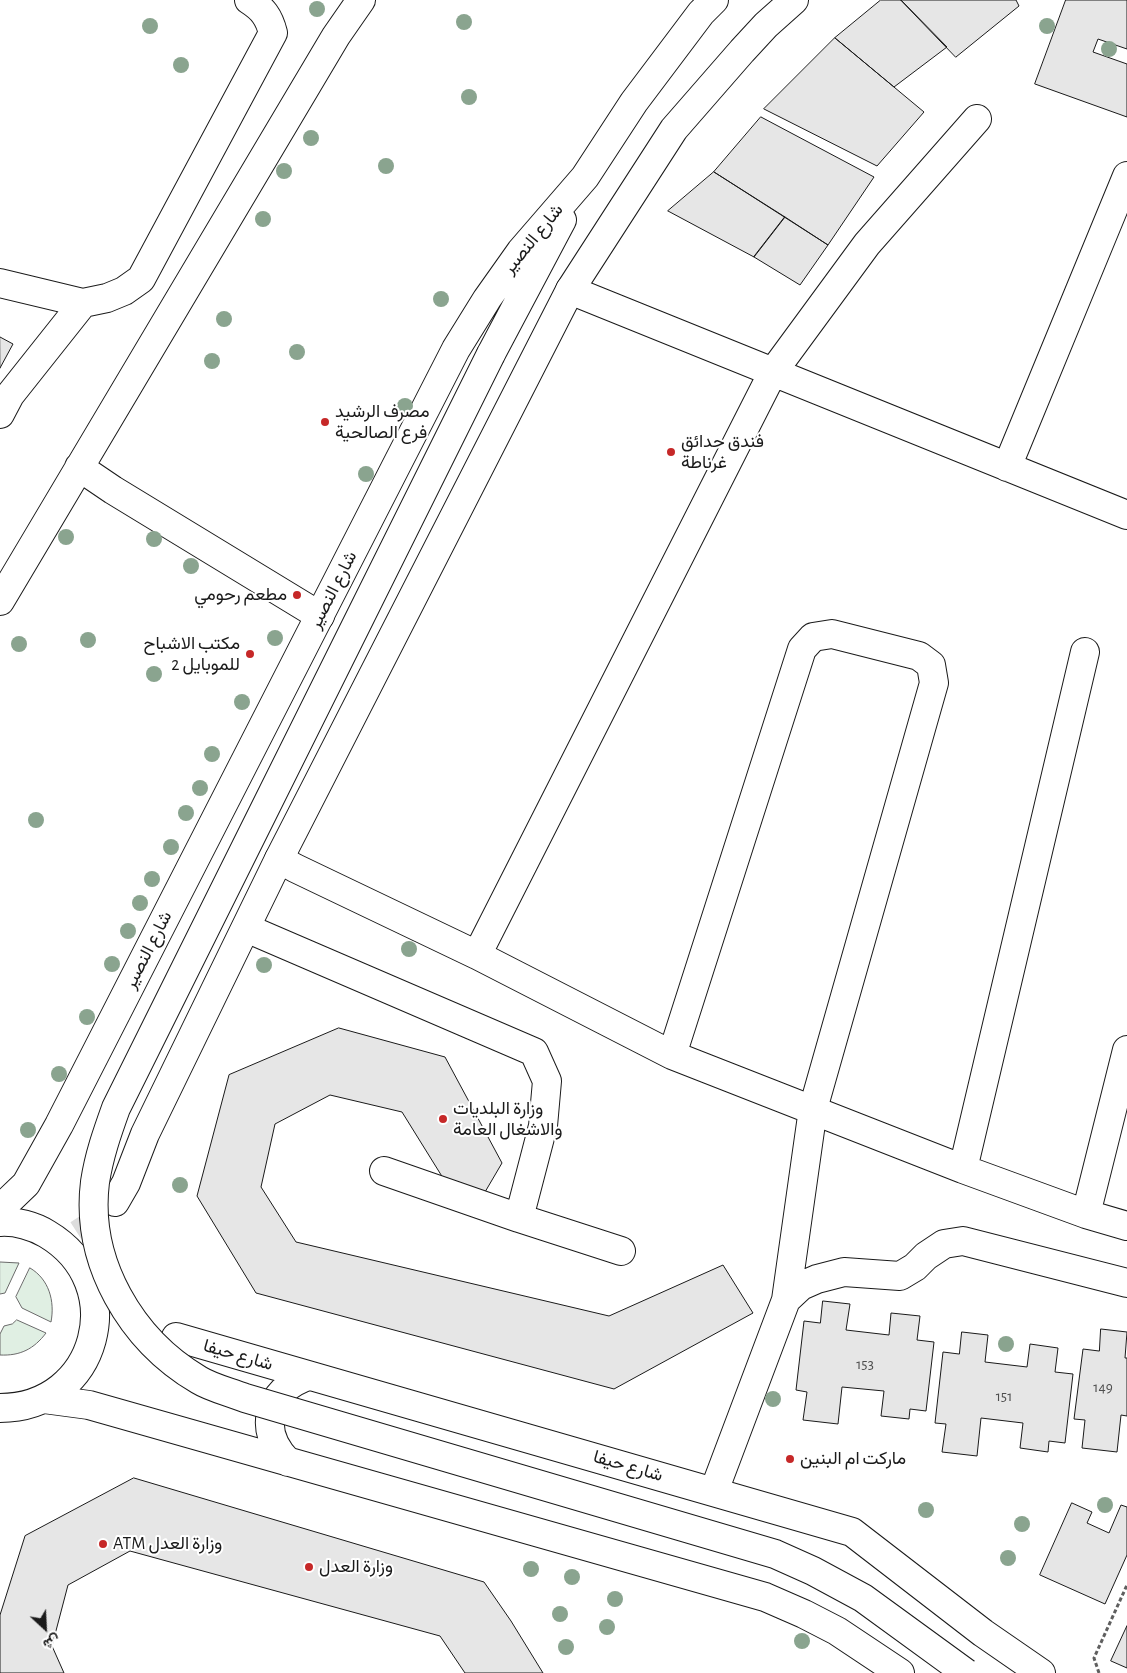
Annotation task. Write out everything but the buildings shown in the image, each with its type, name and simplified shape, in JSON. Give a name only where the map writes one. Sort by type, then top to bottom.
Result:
[{"type":"main road","points":[[0,283],[83,304],[124,292],[141,279],[273,33],[270,19],[260,8],[248,0]]},
{"type":"main road","points":[[0,601],[331,45],[361,0]]},
{"type":"main road","name":"شارع النصیر","points":[[0,1209],[26,1184],[59,1125],[456,349],[487,299],[521,251],[585,177],[634,102],[701,13],[714,0]]},
{"type":"main road","points":[[115,1202],[126,1183],[145,1134],[246,928],[287,864],[570,290],[674,129],[766,25],[794,0]]},
{"type":"main road","points":[[477,955],[773,372],[867,244],[977,120]]},
{"type":"main road","points":[[1007,467],[1127,176]]},
{"type":"main road","points":[[585,177],[491,354],[116,1108],[101,1149],[95,1183],[94,1213],[104,1262],[120,1301],[132,1320],[154,1347],[176,1365],[201,1381],[254,1401],[774,1554],[813,1571],[862,1598],[966,1673]]},
{"type":"main road","points":[[570,290],[1127,515]]},
{"type":"main road","points":[[0,414],[10,395],[83,304]]},
{"type":"main road","points":[[79,467],[113,490],[320,616]]},
{"type":"main road","points":[[672,1055],[802,649],[814,637],[832,634],[919,656],[931,665],[934,683],[813,1109],[786,1300],[714,1491]]},
{"type":"main road","points":[[963,1169],[1085,652]]},
{"type":"main road","points":[[287,864],[477,955],[672,1055],[963,1169],[1086,1214],[1127,1226]]},
{"type":"main road","points":[[246,928],[534,1052],[547,1081],[544,1117],[519,1218]]},
{"type":"main road","points":[[1086,1214],[1127,1050]]},
{"type":"main road","points":[[384,1171],[519,1218],[622,1251]]},
{"type":"main road","points":[[0,1222],[37,1228],[70,1239],[86,1272],[97,1302],[95,1330],[86,1358],[68,1382],[44,1399],[5,1411]]},
{"type":"main road","points":[[786,1300],[801,1286],[817,1279],[844,1272],[900,1276],[915,1267],[926,1256],[944,1244],[963,1241],[1127,1283]]},
{"type":"main road","name":"شارع حيفا","points":[[176,1337],[852,1532],[983,1633],[1042,1673]]},
{"type":"main road","points":[[288,1462],[280,1453],[272,1437],[270,1419],[272,1406],[286,1386],[308,1376]]},
{"type":"main road","points":[[44,1399],[89,1405],[765,1597],[804,1614],[837,1632],[900,1673]]},
{"type":"path","points":[[1098,1673],[1094,1658],[1127,1585]]},
{"type":"green space","points":[[0,1262],[19,1263],[5,1293],[0,1294]]},
{"type":"green space","points":[[30,1268],[42,1278],[49,1291],[52,1306],[51,1322],[22,1308],[16,1297]]},
{"type":"green space","points":[[17,1320],[46,1333],[37,1343],[20,1353],[0,1355],[0,1334],[4,1326],[12,1324]]},
{"type":"tunnel","points":[[78,1234],[103,1218],[111,1207]]},
{"type":"place","name":"مصرف الرشيد فرع الصالحية","points":[[325,422]]},
{"type":"place","name":"فندق حدائق غرناطة","points":[[671,452]]},
{"type":"place","name":"مطعم رحومي","points":[[297,595]]},
{"type":"place","name":"مكتب الاشباح 2 للموبايل","points":[[250,654]]},
{"type":"place","name":"وزارة البلديات والاشغال العامة","points":[[443,1119]]},
{"type":"place","name":"ماركت ام البنين","points":[[790,1459]]},
{"type":"place","name":"ATM وزارة العدل","points":[[103,1544]]},
{"type":"place","name":"وزارة العدل","points":[[309,1567]]}]
